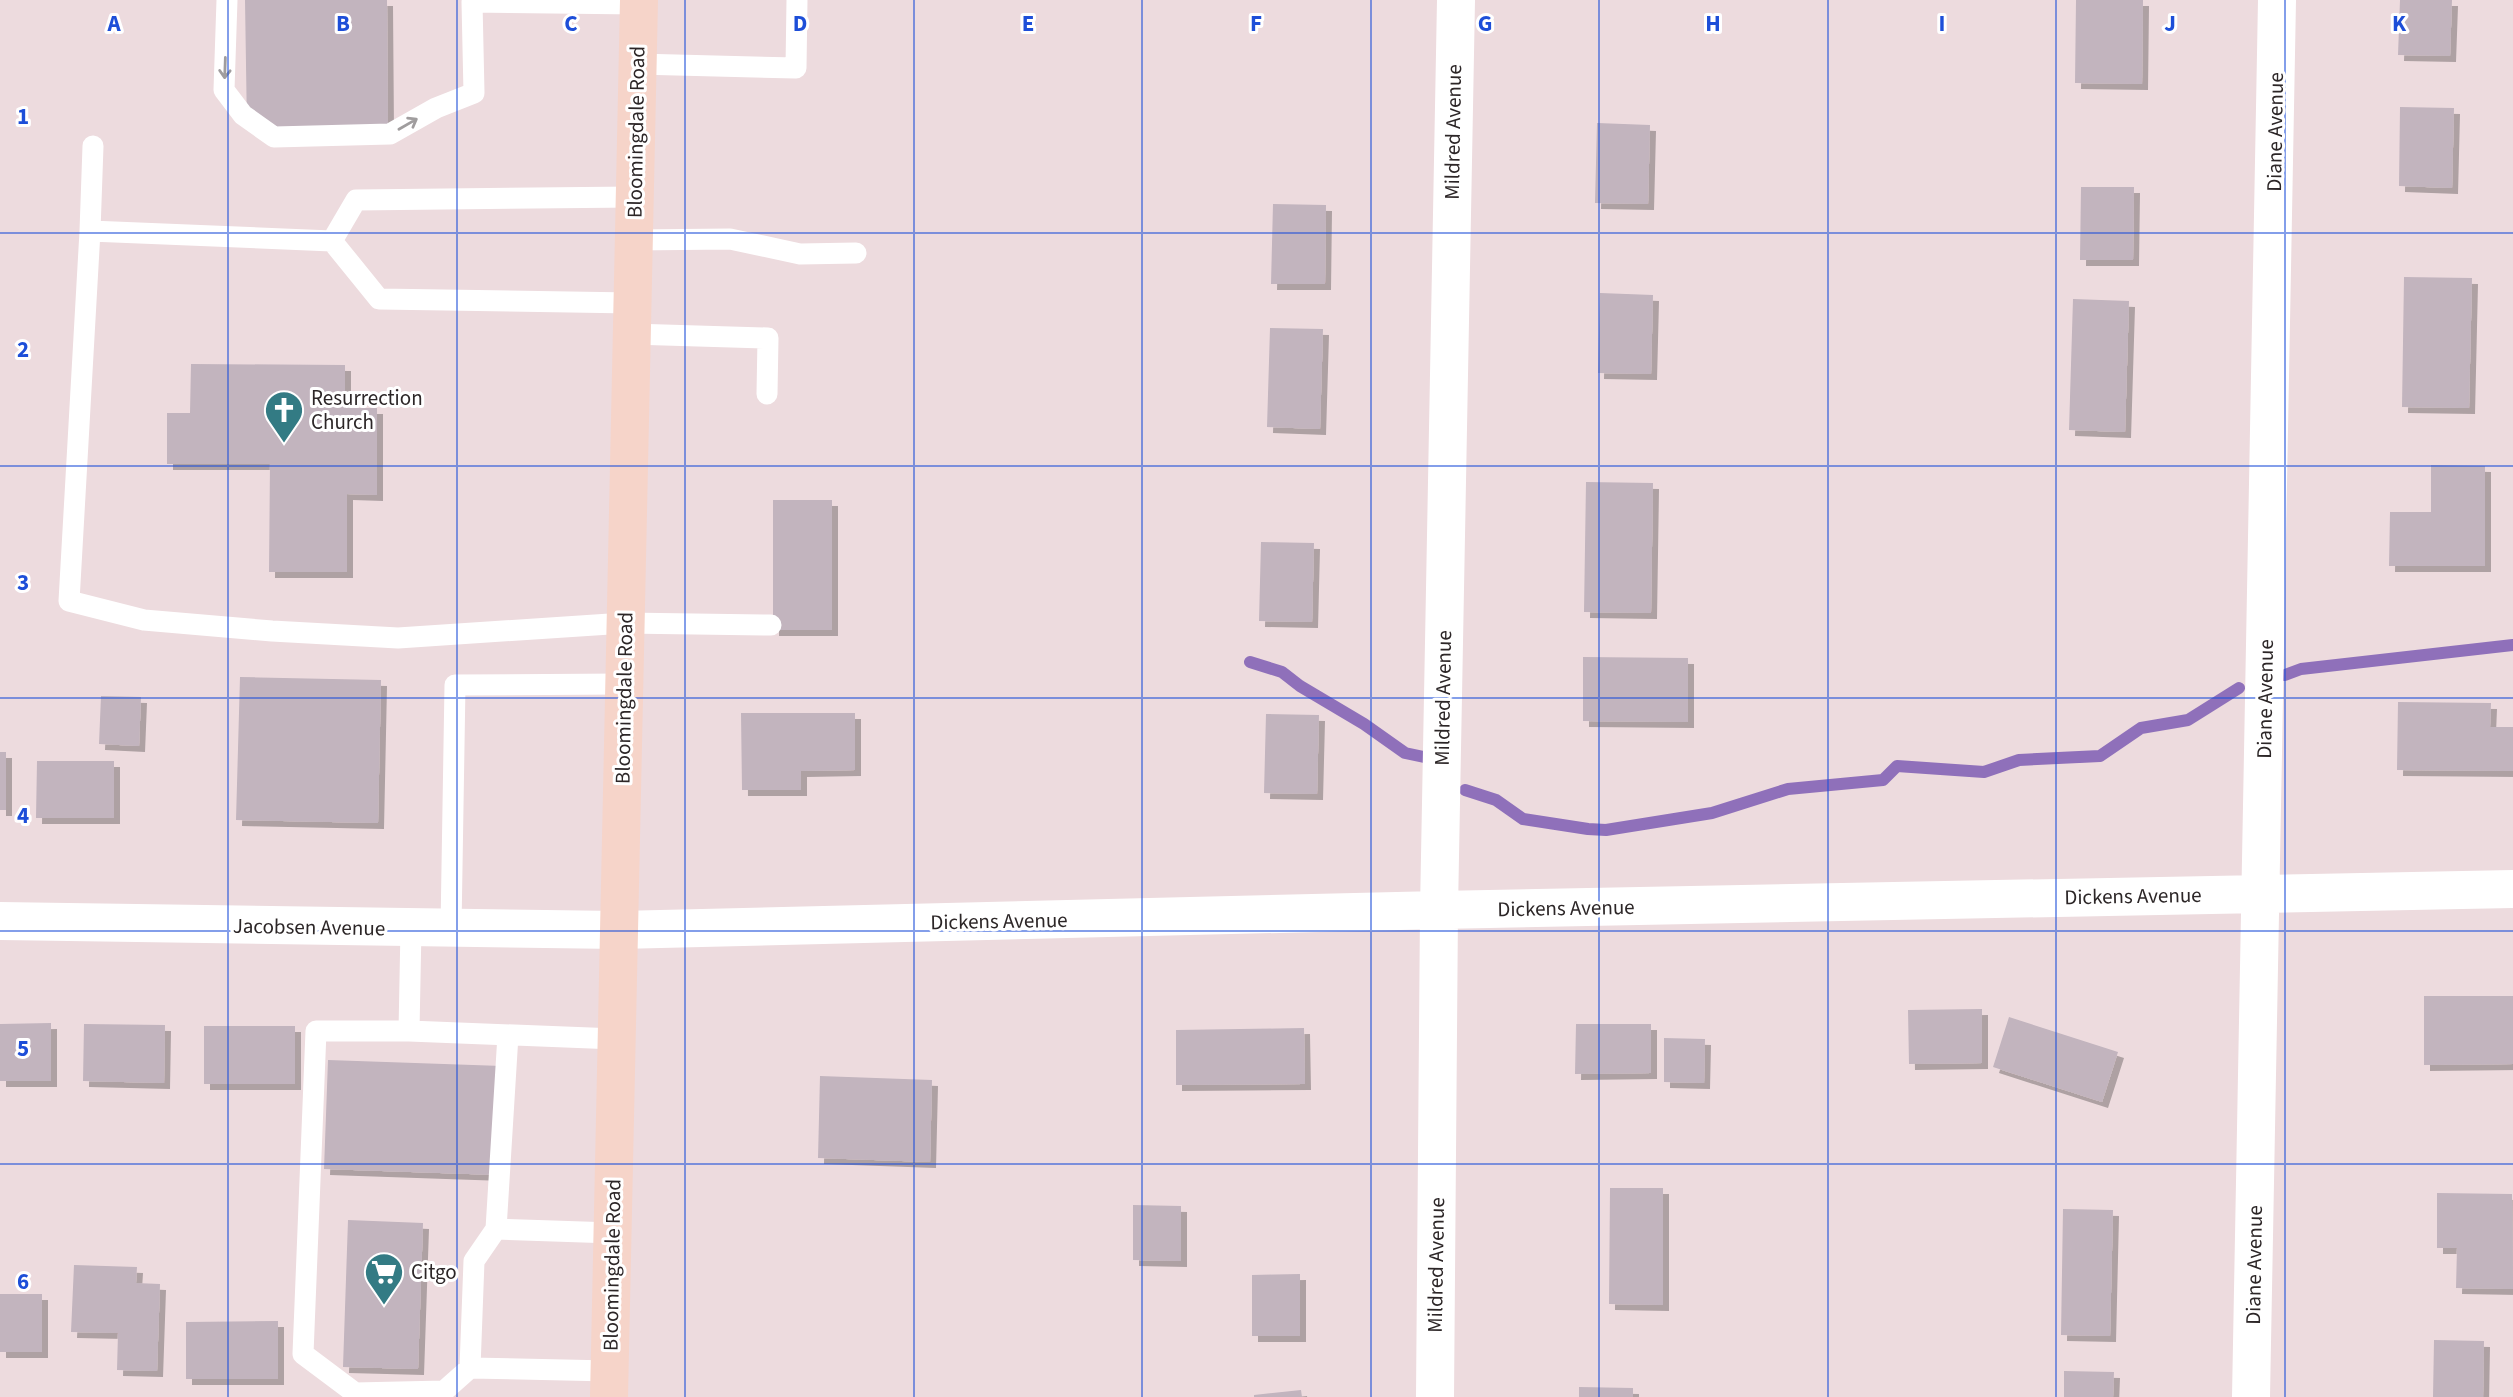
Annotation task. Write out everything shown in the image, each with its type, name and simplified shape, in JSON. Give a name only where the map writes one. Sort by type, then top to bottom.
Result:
[{"type":"main road","name":"Bloomingdale Road","points":[[609,1384],[639,2]]},
{"type":"street","name":"Mildred Avenue","points":[[1435,1397],[1439,910],[1456,0]]},
{"type":"street","name":"Diane Avenue","points":[[2251,1397],[2277,0]]},
{"type":"street","name":"Dickens Avenue","points":[[619,930],[1439,910],[2513,889]]},
{"type":"street","name":"Jacobsen Avenue","points":[[0,921],[619,930]]},
{"type":"lane","points":[[227,0],[224,90],[243,115],[274,137],[390,134],[436,108],[474,93],[470,1],[639,2]]},
{"type":"lane","points":[[637,64],[796,68],[797,0]]},
{"type":"lane","points":[[93,146],[69,601],[145,620],[398,638],[625,623],[771,625]]},
{"type":"lane","points":[[332,241],[356,201],[634,197]]},
{"type":"lane","points":[[90,231],[332,241],[379,299],[632,318],[768,338],[767,394]]},
{"type":"lane","points":[[634,240],[730,239],[800,254],[856,253]]},
{"type":"lane","points":[[451,928],[455,685],[624,684]]},
{"type":"lane","points":[[409,1031],[411,928]]},
{"type":"lane","points":[[508,1035],[496,1229],[474,1261],[470,1368],[444,1391],[354,1395],[303,1354],[316,1031],[409,1031],[617,1039]]},
{"type":"lane","points":[[496,1229],[612,1233]]},
{"type":"lane","points":[[470,1368],[609,1384]]},
{"type":"building","points":[[245,0],[387,0],[388,127],[247,129]]},
{"type":"building","points":[[2076,0],[2143,0],[2142,84],[2075,83]]},
{"type":"building","points":[[2400,0],[2452,0],[2450,56],[2398,55]]},
{"type":"building","points":[[2400,107],[2454,108],[2452,188],[2399,186]]},
{"type":"building","points":[[1597,123],[1650,125],[1648,204],[1595,203]]},
{"type":"building","points":[[2081,187],[2134,187],[2133,260],[2080,260]]},
{"type":"building","points":[[1273,204],[1326,205],[1325,284],[1271,284]]},
{"type":"building","points":[[2404,277],[2472,278],[2469,408],[2402,407]]},
{"type":"building","points":[[1600,293],[1653,295],[1651,374],[1598,373]]},
{"type":"building","points":[[2073,299],[2129,301],[2125,432],[2069,430]]},
{"type":"building","points":[[1270,328],[1323,329],[1320,429],[1267,427]]},
{"type":"building","points":[[191,364],[345,365],[345,408],[377,408],[377,495],[347,494],[347,572],[269,572],[270,464],[167,464],[167,413],[190,413]]},
{"type":"building","points":[[2431,465],[2485,466],[2485,566],[2389,566],[2390,512],[2431,512]]},
{"type":"building","points":[[1586,482],[1653,483],[1651,613],[1584,612]]},
{"type":"building","points":[[773,500],[832,500],[832,630],[773,630]]},
{"type":"building","points":[[1261,542],[1314,543],[1312,622],[1259,621]]},
{"type":"building","points":[[1583,657],[1688,658],[1688,722],[1583,721]]},
{"type":"building","points":[[240,677],[381,680],[378,823],[236,820]]},
{"type":"building","points":[[101,696],[141,697],[139,746],[99,744]]},
{"type":"building","points":[[2398,702],[2491,703],[2490,727],[2513,727],[2513,771],[2397,770]]},
{"type":"building","points":[[741,713],[855,713],[855,770],[801,771],[801,790],[742,790]]},
{"type":"building","points":[[1266,714],[1319,715],[1317,794],[1264,793]]},
{"type":"building","points":[[0,752],[6,752],[6,810],[0,810]]},
{"type":"building","points":[[37,761],[114,761],[114,818],[36,818]]},
{"type":"building","points":[[2424,996],[2513,996],[2513,1064],[2424,1065]]},
{"type":"building","points":[[1982,1009],[1982,1063],[1909,1064],[1908,1010]]},
{"type":"building","points":[[2009,1017],[2118,1052],[2102,1102],[1993,1067]]},
{"type":"building","points":[[51,1023],[51,1081],[0,1081],[0,1024]]},
{"type":"building","points":[[84,1024],[165,1025],[164,1083],[83,1081]]},
{"type":"building","points":[[1576,1024],[1651,1024],[1651,1073],[1575,1074]]},
{"type":"building","points":[[204,1026],[295,1026],[295,1084],[204,1084]]},
{"type":"building","points":[[1304,1028],[1305,1084],[1176,1085],[1176,1030]]},
{"type":"building","points":[[1664,1038],[1705,1039],[1704,1083],[1664,1082]]},
{"type":"building","points":[[328,1060],[502,1066],[498,1175],[324,1169]]},
{"type":"building","points":[[820,1076],[932,1080],[930,1162],[818,1158]]},
{"type":"building","points":[[1610,1188],[1663,1188],[1663,1305],[1609,1304]]},
{"type":"building","points":[[2437,1193],[2512,1194],[2513,1289],[2456,1288],[2457,1248],[2437,1248]]},
{"type":"building","points":[[1133,1205],[1181,1206],[1181,1261],[1133,1260]]},
{"type":"building","points":[[2063,1209],[2113,1210],[2110,1336],[2061,1335]]},
{"type":"building","points":[[348,1220],[423,1223],[418,1369],[343,1367]]},
{"type":"building","points":[[74,1265],[137,1267],[136,1283],[160,1284],[157,1371],[117,1370],[118,1333],[71,1332]]},
{"type":"building","points":[[1300,1274],[1300,1336],[1252,1336],[1252,1275]]},
{"type":"building","points":[[0,1294],[42,1294],[42,1352],[0,1352]]},
{"type":"building","points":[[278,1321],[278,1379],[186,1379],[186,1322]]},
{"type":"building","points":[[2434,1340],[2484,1341],[2483,1397],[2433,1397]]},
{"type":"building","points":[[2064,1371],[2114,1372],[2113,1397],[2064,1397]]},
{"type":"building","points":[[1579,1387],[1633,1388],[1633,1397],[1579,1397]]},
{"type":"building","points":[[1301,1390],[1302,1397],[1254,1397],[1254,1395]]},
{"type":"waterway","points":[[2285,675],[2301,669],[2513,645]]},
{"type":"waterway","points":[[1250,662],[1282,672],[1405,753],[1424,757]]},
{"type":"waterway","points":[[1465,790],[1496,800],[1523,819],[1606,830],[1712,813],[1788,789],[1883,780],[1897,766],[1984,772],[2019,760],[2100,756],[2141,728],[2188,720],[2239,688]]},
{"type":"place","name":"Resurrection Church","points":[[284,444]]},
{"type":"place","name":"Citgo","points":[[384,1306]]}]
